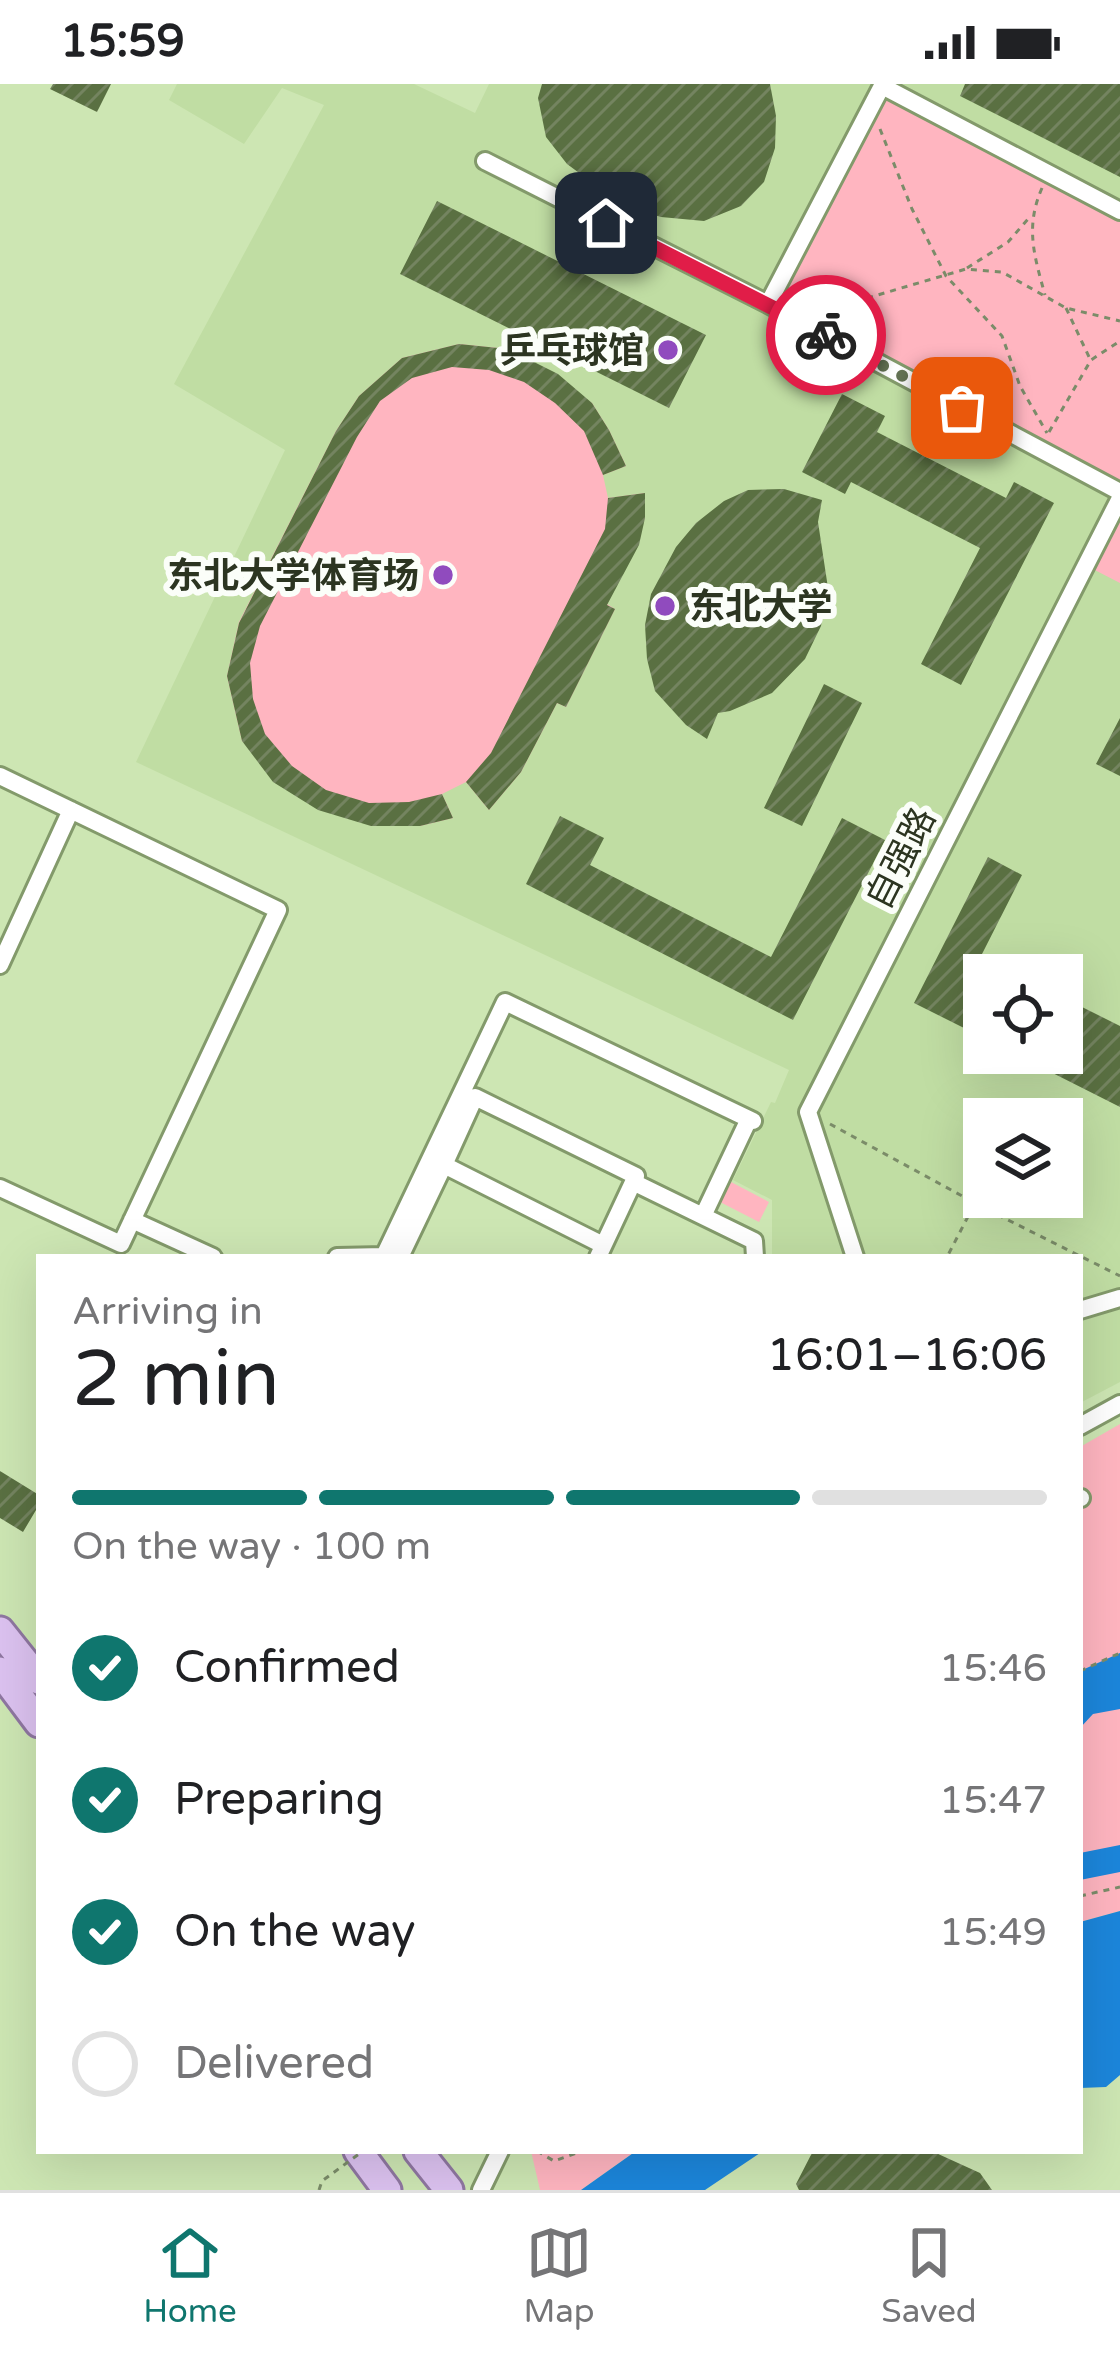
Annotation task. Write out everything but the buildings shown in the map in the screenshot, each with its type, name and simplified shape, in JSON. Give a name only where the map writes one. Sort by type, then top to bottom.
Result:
[{"type":"main road","points":[[0,1631],[36,1675]]},
{"type":"main road","points":[[0,1671],[36,1719]]},
{"type":"main road","points":[[363,2154],[387,2190]]},
{"type":"main road","points":[[420,2154],[449,2190]]},
{"type":"street","points":[[768,304],[882,85],[1120,211]]},
{"type":"street","points":[[485,161],[768,304],[1120,495]]},
{"type":"street","name":"自强路","points":[[808,1112],[1120,495]]},
{"type":"street","points":[[0,776],[278,910],[121,1244],[0,1188]]},
{"type":"street","points":[[0,965],[71,810]]},
{"type":"street","points":[[394,1254],[506,1002],[751,1120],[703,1216]]},
{"type":"street","points":[[394,1254],[475,1097],[635,1176],[601,1251],[444,1165]]},
{"type":"street","points":[[808,1112],[854,1254]]},
{"type":"street","points":[[633,1182],[754,1241],[755,1254]]},
{"type":"street","points":[[132,1220],[206,1254]]},
{"type":"street","points":[[1083,1309],[1120,1298]]},
{"type":"street","points":[[1083,1424],[1120,1404]]},
{"type":"street","points":[[481,2190],[499,2154]]},
{"type":"path","points":[[879,127],[946,276],[1002,336],[1021,386],[1048,434],[1091,360],[1120,340]]},
{"type":"path","points":[[810,306],[847,304],[966,269],[1008,242],[1032,214],[1048,175]]},
{"type":"path","points":[[1032,214],[1033,250],[1045,296]]},
{"type":"path","points":[[966,269],[1002,272],[1066,308],[1120,321]]},
{"type":"path","points":[[1066,308],[1091,360]]},
{"type":"path","points":[[808,1112],[963,1196]]},
{"type":"path","points":[[949,1254],[967,1218]]},
{"type":"path","points":[[1005,1218],[1076,1254]]},
{"type":"path","points":[[1083,1257],[1120,1276]]},
{"type":"path","points":[[1083,1670],[1120,1653]]},
{"type":"path","points":[[1083,1895],[1120,1887]]},
{"type":"path","points":[[319,2190],[322,2181],[357,2154]]},
{"type":"path","points":[[542,2154],[554,2161],[574,2154]]},
{"type":"shaded area","name":"东北大学","points":[[177,84],[414,84],[475,113],[489,84],[1120,84],[1120,1382],[1083,1401],[1083,1254],[772,1254],[772,1200],[733,1180],[789,1070],[136,762],[285,450],[174,384],[324,105],[282,88],[244,144],[169,100]]},
{"type":"shaded area","points":[[882,86],[1120,207],[1120,492],[768,304]]},
{"type":"shaded area","name":"东北大学体育场","points":[[459,344],[508,349],[592,403],[626,466],[603,475],[608,498],[645,493],[645,518],[607,604],[615,609],[566,707],[557,703],[521,772],[489,810],[466,782],[442,794],[453,818],[420,826],[371,826],[242,741],[227,676],[239,622],[336,431],[359,396],[402,358]]},
{"type":"shaded area","points":[[1120,498],[1120,583],[1087,566]]},
{"type":"shaded area","points":[[731,1182],[769,1202],[759,1222],[720,1202]]},
{"type":"shaded area","points":[[1120,1424],[1120,1911],[1083,1921],[1083,1445]]},
{"type":"shaded area","points":[[532,2154],[632,2154],[581,2190],[540,2190]]},
{"type":"water","points":[[1120,1653],[1120,1709],[1093,1714],[1083,1725],[1083,1670]]},
{"type":"water","points":[[1120,1845],[1120,1872],[1083,1879],[1083,1852]]},
{"type":"water","points":[[1120,1911],[1120,2075],[1106,2087],[1083,2088],[1083,1921]]},
{"type":"water","points":[[632,2154],[759,2154],[705,2190],[581,2190]]},
{"type":"way so far","points":[[826,335],[962,408]]},
{"type":"place","name":"乒乓球馆","points":[[668,350]]},
{"type":"place","name":"东北大学体育场","points":[[443,575]]},
{"type":"place","name":"东北大学","points":[[665,606]]},
{"type":"route","points":[[606,223],[826,335]]}]
